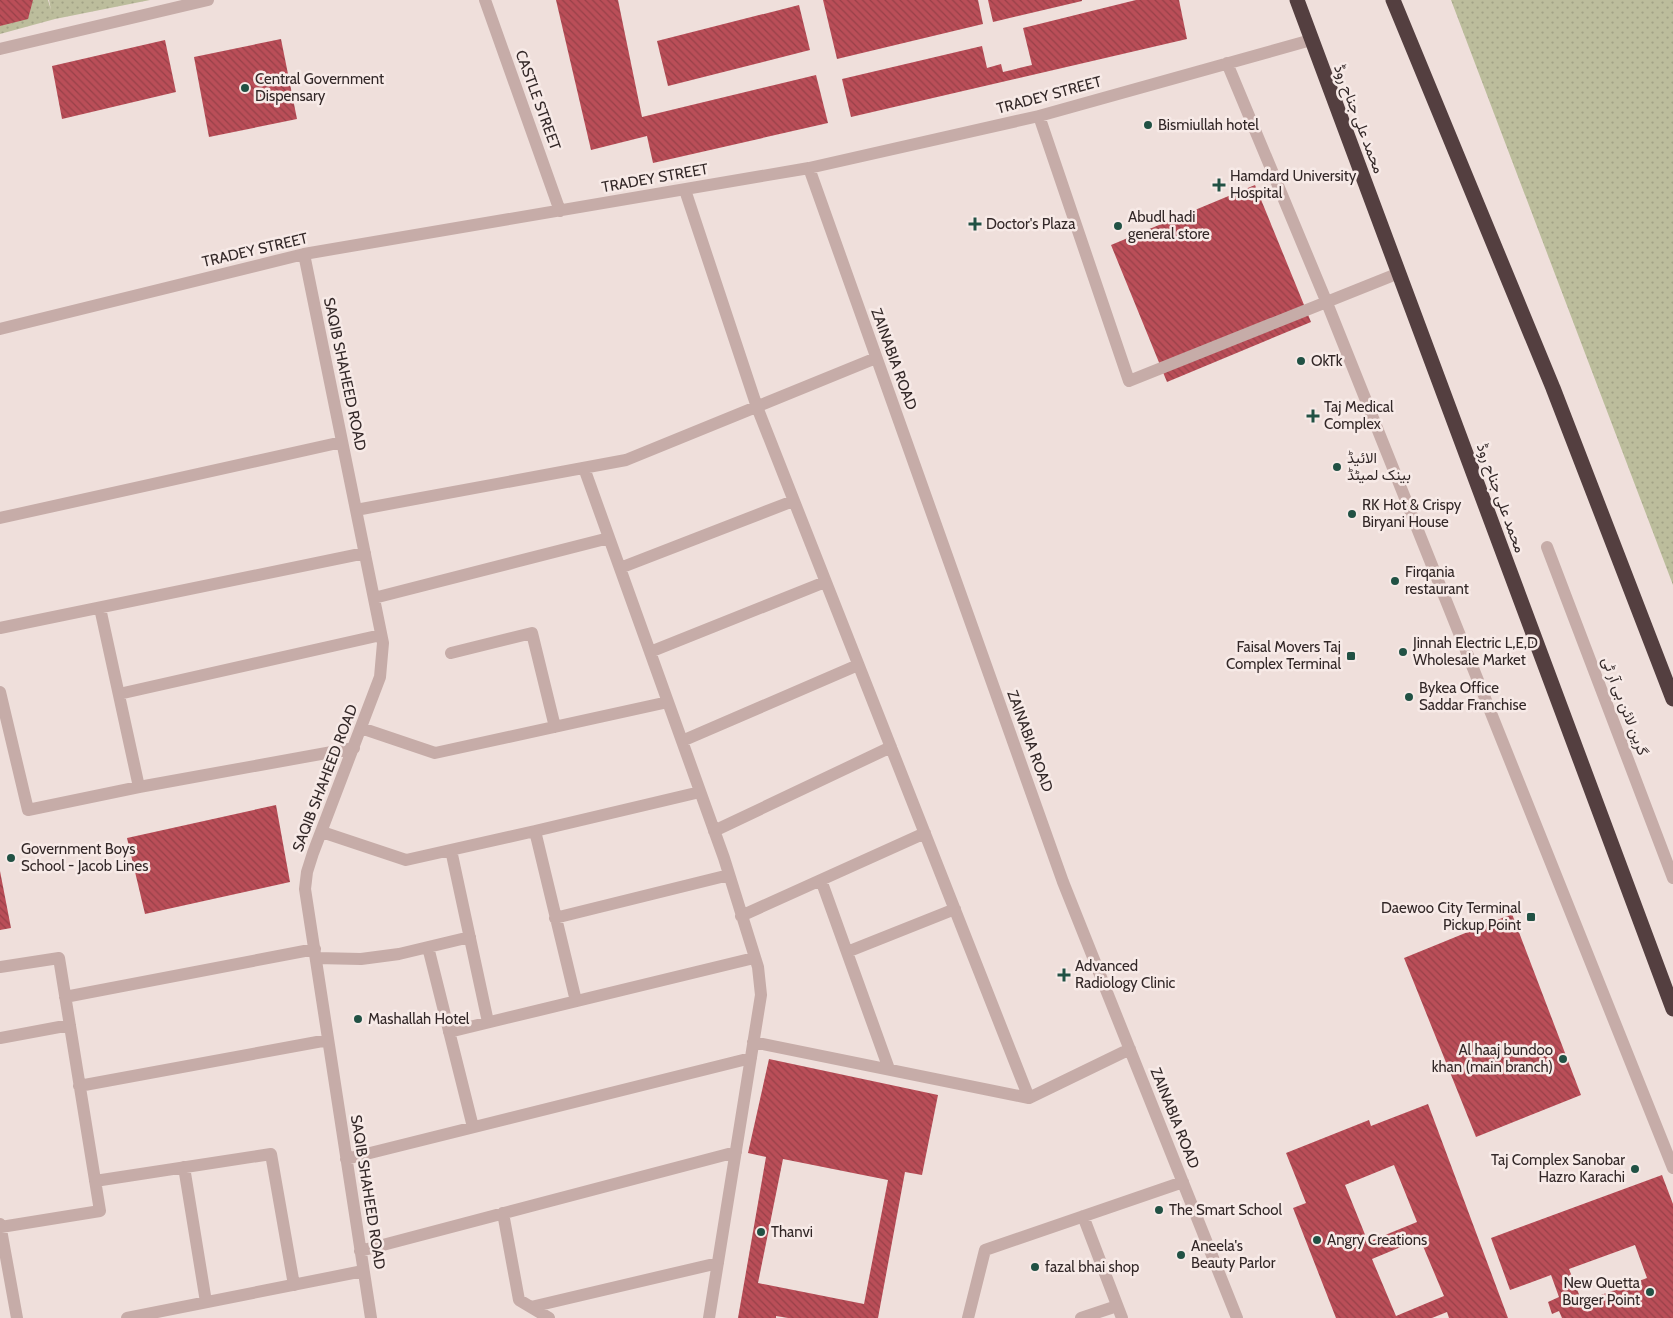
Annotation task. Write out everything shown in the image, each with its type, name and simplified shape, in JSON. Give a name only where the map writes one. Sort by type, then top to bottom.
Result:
[{"type":"highway","name":"محمد علی جناح روڈ","points":[[1296,0],[1673,1009]]},
{"type":"highway","points":[[1393,0],[1553,388],[1673,699]]},
{"type":"street","points":[[0,49],[208,0]]},
{"type":"street","name":"CASTLE STREET","points":[[485,0],[560,211]]},
{"type":"street","name":"TRADEY STREET","points":[[0,329],[304,254],[809,168],[1039,116],[1311,40]]},
{"type":"street","points":[[1227,63],[1327,303],[1673,1168]]},
{"type":"street","points":[[1039,116],[1129,382],[1398,273]]},
{"type":"street","name":"ZAINABIA ROAD","points":[[809,168],[1063,882],[1238,1318]]},
{"type":"street","points":[[685,190],[757,407],[792,501],[1029,1098]]},
{"type":"street","name":"SAQIB SHAHEED ROAD","points":[[304,254],[383,643],[380,677],[307,872],[305,889],[370,1318]]},
{"type":"street","points":[[356,510],[626,460],[876,358]]},
{"type":"street","points":[[0,518],[342,442]]},
{"type":"street","points":[[584,468],[714,831],[758,967],[761,995],[709,1318]]},
{"type":"street","points":[[620,568],[792,501]]},
{"type":"street","points":[[374,598],[609,538]]},
{"type":"street","name":"گرین لائن بی آر ٹی","points":[[1547,547],[1673,878]]},
{"type":"street","points":[[0,628],[365,553]]},
{"type":"street","points":[[650,652],[825,582]]},
{"type":"street","points":[[100,608],[139,787]]},
{"type":"street","points":[[451,653],[532,633],[555,726]]},
{"type":"street","points":[[119,694],[382,635]]},
{"type":"street","points":[[682,741],[858,664]]},
{"type":"street","points":[[0,692],[28,810],[139,787],[354,748]]},
{"type":"street","points":[[361,728],[435,752],[668,702]]},
{"type":"street","points":[[714,831],[891,747]]},
{"type":"street","points":[[322,832],[406,860],[700,792]]},
{"type":"street","points":[[535,830],[576,1001]]},
{"type":"street","points":[[741,916],[925,832]]},
{"type":"street","points":[[451,850],[488,1022]]},
{"type":"street","points":[[555,918],[729,875]]},
{"type":"street","points":[[821,880],[889,1069]]},
{"type":"street","points":[[847,952],[955,909]]},
{"type":"street","points":[[65,997],[315,954],[361,959],[399,954],[470,937]]},
{"type":"street","points":[[428,947],[473,1127]]},
{"type":"street","points":[[0,967],[59,958],[100,1211],[0,1226],[17,1318]]},
{"type":"street","points":[[449,1032],[754,958]]},
{"type":"street","points":[[0,1038],[70,1026]]},
{"type":"street","points":[[80,1086],[328,1040]]},
{"type":"street","points":[[753,1042],[1029,1098],[1130,1049]]},
{"type":"street","points":[[346,1158],[751,1058]]},
{"type":"street","points":[[360,1251],[736,1152]]},
{"type":"street","points":[[94,1181],[271,1154],[294,1285]]},
{"type":"street","points":[[184,1167],[206,1302]]},
{"type":"street","points":[[968,1318],[985,1250],[1183,1182]]},
{"type":"street","points":[[502,1213],[519,1300],[549,1318]]},
{"type":"street","points":[[1080,1318],[1120,1312],[1082,1216]]},
{"type":"street","points":[[531,1307],[718,1264]]},
{"type":"street","points":[[127,1318],[187,1312],[206,1302],[364,1271]]},
{"type":"green space","points":[[0,0],[48,0],[51,10],[49,0],[150,0],[55,19],[0,34]]},
{"type":"green space","points":[[1451,0],[1673,0],[1673,585]]},
{"type":"building","points":[[0,0],[33,0],[28,19],[0,26]]},
{"type":"building","points":[[556,0],[618,0],[642,117],[816,75],[828,123],[653,163],[647,136],[591,150]]},
{"type":"building","points":[[823,0],[978,0],[983,24],[837,59]]},
{"type":"building","points":[[988,0],[1082,0],[1082,1],[993,22]]},
{"type":"building","points":[[1136,0],[1179,0],[1187,39],[851,117],[842,79],[982,46],[987,68],[1001,64],[1003,72],[1032,65],[1023,28]]},
{"type":"building","points":[[799,5],[810,50],[668,86],[657,41]]},
{"type":"building","name":"Central Government Dispensary","points":[[281,39],[297,119],[209,137],[194,57]]},
{"type":"building","points":[[165,40],[176,92],[62,119],[52,66]]},
{"type":"building","points":[[1255,185],[1311,322],[1167,382],[1111,245]]},
{"type":"building","points":[[276,805],[290,882],[145,914],[127,838]]},
{"type":"building","points":[[0,871],[11,928],[0,930]]},
{"type":"building","points":[[1512,914],[1581,1095],[1476,1137],[1404,958]]},
{"type":"building","name":"Thanvi","points":[[769,1059],[938,1095],[922,1175],[905,1172],[878,1318],[788,1318],[776,1316],[776,1318],[738,1318],[766,1157],[748,1153]],"holes":[[[783,1159],[888,1180],[864,1304],[758,1283]]]},
{"type":"building","points":[[1428,1104],[1508,1318],[1449,1318],[1447,1312],[1432,1318],[1336,1318],[1293,1208],[1306,1203],[1286,1153],[1369,1120],[1371,1126]],"holes":[[[1394,1165],[1417,1222],[1368,1242],[1345,1185]],[[1420,1239],[1444,1296],[1396,1316],[1372,1259]]]},
{"type":"building","points":[[1662,1175],[1673,1204],[1673,1318],[1562,1318],[1559,1311],[1552,1314],[1548,1302],[1559,1297],[1551,1275],[1510,1290],[1491,1238]],"holes":[[[1635,1245],[1647,1278],[1582,1302],[1569,1269]]]},
{"type":"place","name":"Central Government Dispensary","points":[[245,88]]},
{"type":"place","name":"Bismiullah hotel","points":[[1148,125]]},
{"type":"place","name":"Hamdard University Hospital","points":[[1219,185]]},
{"type":"place","name":"Doctor's Plaza","points":[[975,224]]},
{"type":"place","name":"Abudl hadi general store","points":[[1118,226]]},
{"type":"place","name":"OkTk","points":[[1301,361]]},
{"type":"place","name":"Taj Medical Complex","points":[[1313,416]]},
{"type":"place","name":"الائیڈ بینک لمیٹڈ","points":[[1337,467]]},
{"type":"place","name":"RK Hot & Crispy Biryani House","points":[[1352,514]]},
{"type":"place","name":"Firqania restaurant","points":[[1395,581]]},
{"type":"place","name":"Jinnah Electric L,E,D Wholesale Market","points":[[1403,652]]},
{"type":"place","name":"Faisal Movers Taj Complex Terminal","points":[[1351,656]]},
{"type":"place","name":"Bykea Office Saddar Franchise","points":[[1409,697]]},
{"type":"place","name":"Government Boys School - Jacob Lines","points":[[11,858]]},
{"type":"place","name":"Daewoo City Terminal Pickup Point","points":[[1531,917]]},
{"type":"place","name":"Advanced Radiology Clinic","points":[[1064,975]]},
{"type":"place","name":"Mashallah Hotel","points":[[358,1019]]},
{"type":"place","name":"Al haaj bundoo khan (main branch)","points":[[1563,1059]]},
{"type":"place","name":"Taj Complex Sanobar Hazro Karachi","points":[[1635,1169]]},
{"type":"place","name":"The Smart School","points":[[1159,1210]]},
{"type":"place","name":"Thanvi","points":[[761,1232]]},
{"type":"place","name":"Angry Creations","points":[[1317,1240]]},
{"type":"place","name":"Aneela's Beauty Parlor","points":[[1181,1255]]},
{"type":"place","name":"fazal bhai shop","points":[[1035,1267]]},
{"type":"place","name":"New Quetta Burger Point","points":[[1650,1292]]}]
